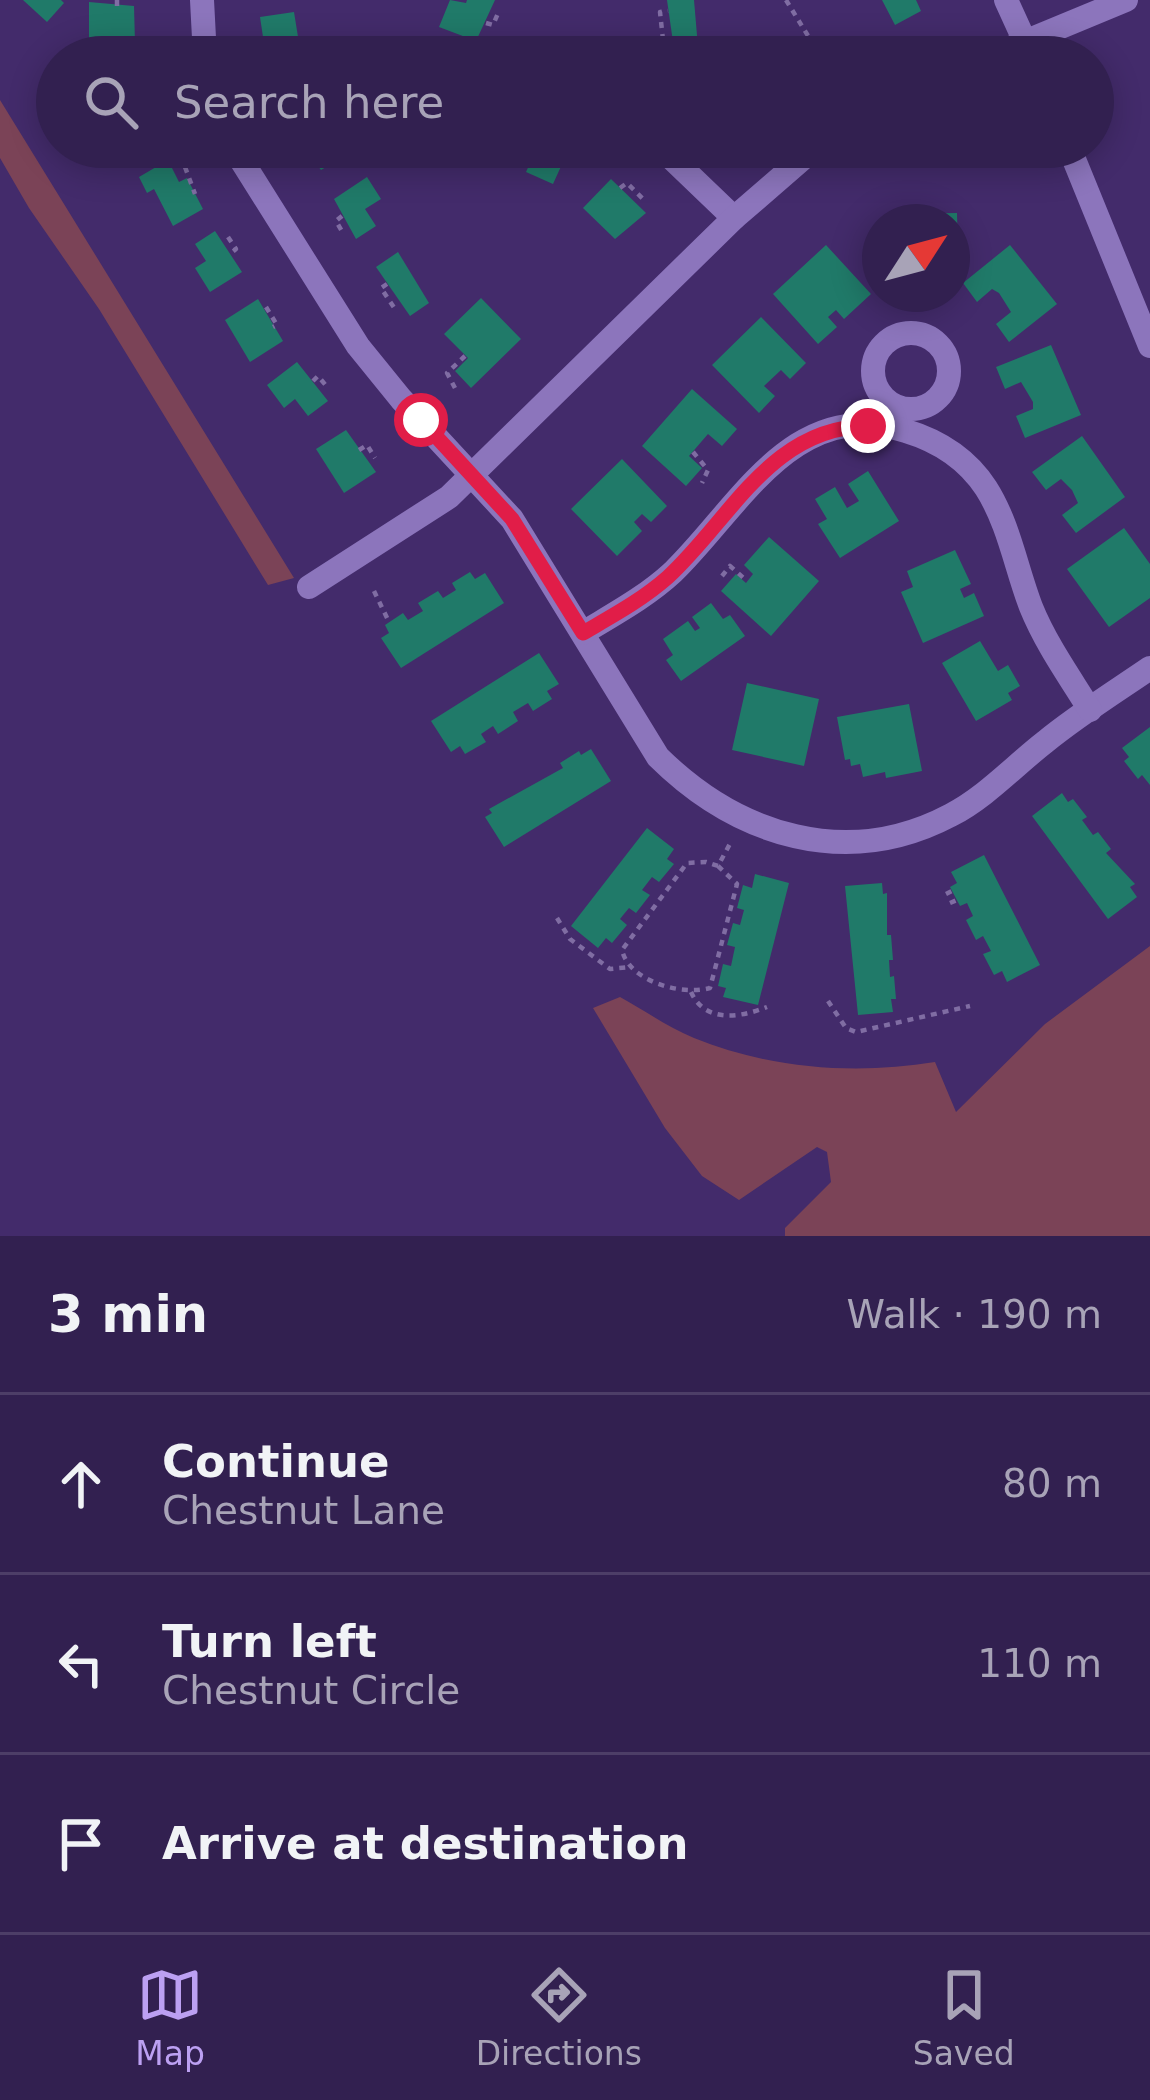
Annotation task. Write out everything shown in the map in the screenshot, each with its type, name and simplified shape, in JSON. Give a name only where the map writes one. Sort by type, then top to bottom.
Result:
[{"type":"street","points":[[202,0],[204,36]]},
{"type":"street","points":[[1006,0],[1023,36]]},
{"type":"street","points":[[1055,36],[1126,0]]},
{"type":"street","points":[[246,168],[358,346],[512,519],[658,757],[688,786],[747,822],[814,841],[885,838],[952,815],[1150,668]]},
{"type":"street","points":[[682,168],[734,218]]},
{"type":"street","points":[[309,587],[449,497],[734,218],[792,168]]},
{"type":"street","points":[[1078,168],[1150,346]]},
{"type":"street","points":[[583,633],[637,601],[670,574],[785,451],[832,429],[902,419],[953,453],[988,492],[1042,634],[1090,710]]},
{"type":"path","points":[[786,0],[808,36]]},
{"type":"path","points":[[486,23],[493,26],[499,11]]},
{"type":"path","points":[[663,36],[660,12],[668,11]]},
{"type":"path","points":[[185,168],[195,194]]},
{"type":"path","points":[[620,188],[627,183],[644,199]]},
{"type":"path","points":[[342,217],[336,221],[344,233]]},
{"type":"path","points":[[228,237],[236,249],[230,254]]},
{"type":"path","points":[[387,284],[381,288],[397,312]]},
{"type":"path","points":[[266,307],[277,325],[273,327]]},
{"type":"path","points":[[454,388],[447,373],[465,356]]},
{"type":"path","points":[[313,381],[318,376],[328,388]]},
{"type":"path","points":[[359,450],[367,445],[375,458]]},
{"type":"path","points":[[692,452],[708,470],[702,483]]},
{"type":"path","points":[[722,576],[730,566],[747,581]]},
{"type":"path","points":[[374,591],[388,622]]},
{"type":"path","points":[[718,866],[732,840]]},
{"type":"path","points":[[687,863],[718,866],[736,884],[710,988],[691,992],[630,967],[622,950],[687,863]]},
{"type":"path","points":[[557,918],[570,939],[610,969],[630,967]]},
{"type":"path","points":[[691,992],[698,1006],[730,1016],[767,1007]]},
{"type":"path","points":[[828,1001],[846,1028],[856,1032],[970,1006]]},
{"type":"shaded area","points":[[0,100],[36,159],[36,168],[42,168],[294,578],[268,585],[0,158]]},
{"type":"shaded area","points":[[1150,946],[1150,1236],[785,1236],[785,1228],[831,1182],[827,1152],[817,1147],[739,1200],[702,1176],[665,1128],[593,1008],[620,997],[694,1038],[783,1063],[874,1068],[935,1062],[956,1112],[1045,1024]]},
{"type":"building","points":[[23,0],[61,0],[64,3],[47,22]]},
{"type":"building","points":[[450,0],[495,0],[478,36],[439,27]]},
{"type":"building","points":[[667,0],[694,0],[697,36],[672,36]]},
{"type":"building","points":[[882,0],[916,0],[921,11],[895,25]]},
{"type":"building","points":[[89,2],[134,6],[135,36],[89,36]]},
{"type":"building","points":[[294,12],[298,36],[263,36],[260,17]]},
{"type":"building","points":[[154,168],[172,168],[179,182],[187,178],[203,209],[173,226],[154,189],[147,193],[139,177]]},
{"type":"building","points":[[528,168],[560,168],[553,184],[526,172]]},
{"type":"building","points":[[367,177],[381,199],[365,209],[376,226],[356,239],[334,199]]},
{"type":"building","points":[[611,179],[646,213],[615,239],[583,208]]},
{"type":"building","points":[[215,231],[242,272],[210,292],[195,268],[206,261],[195,244]]},
{"type":"building","points":[[826,245],[862,284],[862,302],[844,319],[836,310],[828,317],[837,327],[818,344],[773,294]]},
{"type":"building","points":[[1010,245],[1057,304],[1009,342],[996,324],[1011,312],[992,289],[977,302],[970,292],[970,277]]},
{"type":"building","points":[[398,252],[429,303],[410,316],[376,267]]},
{"type":"building","points":[[481,298],[521,339],[471,388],[455,371],[468,358],[444,334]]},
{"type":"building","points":[[258,299],[283,341],[250,362],[225,320]]},
{"type":"building","points":[[761,317],[806,363],[790,379],[781,370],[764,386],[775,396],[759,413],[712,365]]},
{"type":"building","points":[[1051,345],[1081,415],[1025,438],[1016,416],[1033,409],[1033,402],[1021,382],[1005,389],[996,367]]},
{"type":"building","points":[[297,362],[328,401],[308,416],[295,399],[284,408],[267,385]]},
{"type":"building","points":[[692,389],[737,429],[722,446],[708,434],[689,456],[702,468],[686,486],[642,446]]},
{"type":"building","points":[[346,430],[376,472],[344,493],[316,449]]},
{"type":"building","points":[[1082,436],[1125,497],[1076,533],[1062,515],[1078,503],[1072,490],[1061,479],[1046,490],[1032,472]]},
{"type":"building","points":[[622,459],[667,506],[651,522],[642,514],[634,522],[642,531],[617,556],[571,509]]},
{"type":"building","points":[[868,471],[899,521],[840,558],[818,524],[827,519],[815,499],[835,487],[847,508],[859,501],[848,484]]},
{"type":"building","points":[[1124,528],[1150,564],[1150,598],[1109,627],[1067,569]]},
{"type":"building","points":[[769,537],[819,581],[771,636],[721,591],[736,574],[746,583],[753,574],[744,565]]},
{"type":"building","points":[[955,550],[971,584],[960,589],[964,598],[974,593],[984,616],[923,643],[901,592],[913,587],[907,571]]},
{"type":"building","points":[[470,572],[475,579],[485,573],[504,603],[401,668],[381,638],[389,633],[385,625],[403,613],[408,620],[423,611],[418,603],[438,591],[443,598],[456,590],[452,583]]},
{"type":"building","points":[[711,603],[723,619],[730,615],[745,636],[681,681],[666,660],[673,655],[663,639],[688,621],[695,631],[700,628],[692,617]]},
{"type":"building","points":[[980,641],[998,671],[1008,665],[1020,686],[1008,693],[1012,700],[976,721],[942,663]]},
{"type":"building","points":[[539,653],[559,684],[547,691],[552,699],[533,711],[528,703],[513,712],[518,721],[498,734],[493,726],[481,734],[486,742],[465,754],[460,746],[451,752],[431,721]]},
{"type":"building","points":[[747,683],[819,699],[804,766],[732,750]]},
{"type":"building","points":[[909,704],[922,771],[863,777],[860,764],[851,766],[850,759],[845,760],[837,717]]},
{"type":"building","points":[[1150,727],[1150,785],[1142,775],[1138,779],[1124,761],[1129,757],[1122,748]]},
{"type":"building","points":[[591,749],[611,781],[504,847],[485,817],[492,813],[489,809],[563,768],[560,763],[579,751],[581,755]]},
{"type":"building","points":[[1062,793],[1068,802],[1073,799],[1093,835],[1098,832],[1111,849],[1106,853],[1135,884],[1130,887],[1137,897],[1108,919],[1032,816]]},
{"type":"building","points":[[647,828],[674,849],[667,859],[674,864],[659,882],[652,877],[642,890],[650,895],[636,913],[629,908],[620,919],[627,925],[612,943],[606,938],[598,948],[571,926]]},
{"type":"building","points":[[984,855],[1040,965],[1007,982],[1002,971],[994,975],[983,954],[991,951],[983,936],[976,940],[966,920],[973,916],[967,903],[960,906],[950,887],[957,883],[951,872]]},
{"type":"building","points":[[755,874],[789,883],[758,1005],[723,997],[726,988],[718,986],[723,964],[731,966],[735,947],[727,945],[733,923],[740,925],[744,910],[737,908],[743,885],[752,888]]},
{"type":"building","points":[[882,883],[883,894],[887,893],[887,935],[891,935],[893,960],[889,960],[890,977],[894,976],[896,999],[891,999],[893,1012],[858,1015],[845,886]]},
{"type":"route","points":[[421,420],[512,519],[583,633],[637,601],[670,574],[785,451],[832,429],[868,426]]}]
